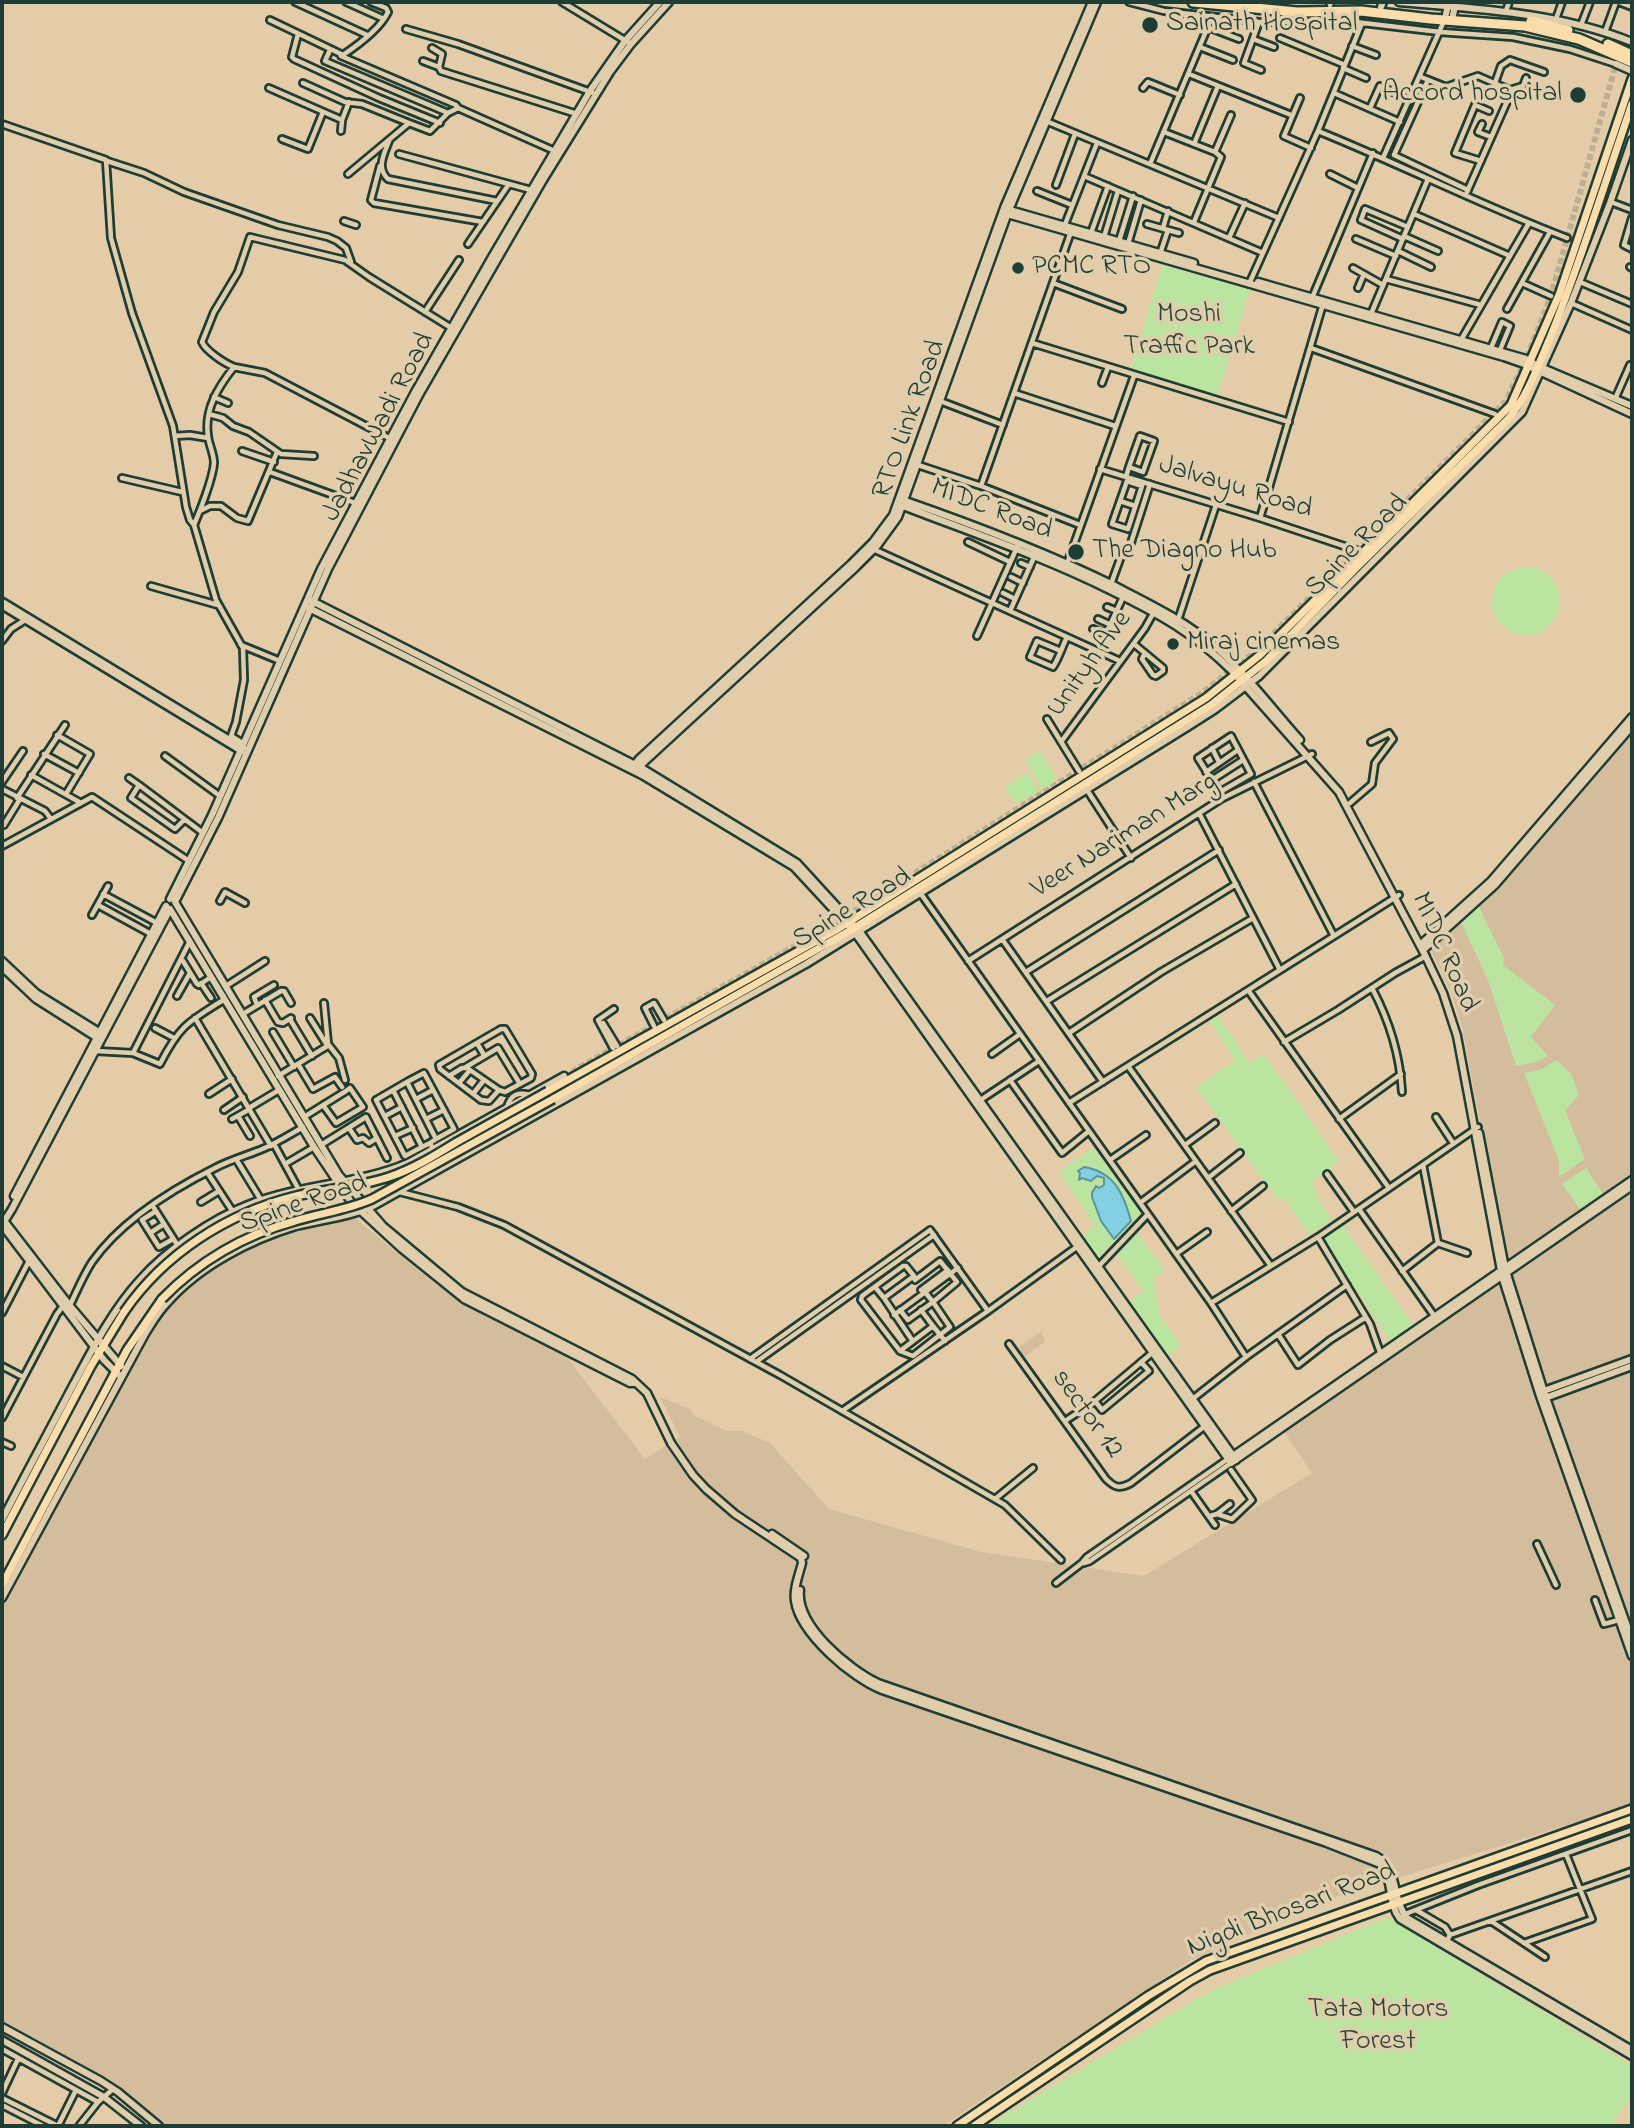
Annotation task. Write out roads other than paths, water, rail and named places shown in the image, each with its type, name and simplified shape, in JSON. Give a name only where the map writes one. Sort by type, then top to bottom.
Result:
[{"type":"highway","points":[[1193,2],[1297,12],[1450,9],[1551,31],[1597,45],[1632,62]]},
{"type":"highway","points":[[1247,2],[1295,6],[1382,4],[1450,9],[1553,25],[1632,55]]},
{"type":"main road","name":"Spine Road","points":[[569,1085],[853,928],[1185,721],[1266,661],[1357,567],[1508,419],[1520,403],[1632,79]]},
{"type":"main road","name":"Spine Road","points":[[1534,366],[1566,296],[1632,104]]},
{"type":"main road","points":[[98,1346],[145,1283],[160,1268],[234,1218],[298,1196],[396,1175],[548,1091],[569,1085]]},
{"type":"main road","points":[[2,1585],[162,1299],[193,1271],[244,1239],[295,1220],[348,1208],[373,1199],[552,1099],[569,1085]]},
{"type":"main road","name":"Spine Road","points":[[2,1535],[98,1346]]},
{"type":"main road","name":"Nigdi Bhosari Road","points":[[957,2126],[1147,1996],[1206,1961],[1632,1809]]},
{"type":"main road","name":"Nigdi Bhosari Road","points":[[974,2126],[1209,1970],[1632,1819]]},
{"type":"street","points":[[295,2],[367,35]]},
{"type":"street","points":[[346,2],[384,19]]},
{"type":"street","points":[[340,55],[346,54],[384,19],[387,10],[371,2]]},
{"type":"street","points":[[562,2],[628,43]]},
{"type":"street","name":"JadhavWadi Road","points":[[170,904],[244,749],[309,604],[321,569],[531,190],[557,152],[577,114],[660,2]]},
{"type":"street","name":"JadhavWadi Road","points":[[628,43],[669,2]]},
{"type":"street","name":"RTO Link Road","points":[[635,769],[873,549],[898,517],[901,502],[1006,211],[1095,2]]},
{"type":"street","points":[[1129,2],[1164,11],[1212,18],[1259,22],[1362,23],[1513,37],[1570,49],[1632,71]]},
{"type":"street","points":[[1399,2],[1450,9],[1506,11],[1556,19],[1632,42]]},
{"type":"street","points":[[1506,11],[1510,2]]},
{"type":"street","points":[[1556,19],[1562,2]]},
{"type":"street","points":[[1581,25],[1590,2]]},
{"type":"street","points":[[1605,32],[1617,2],[1632,7]]},
{"type":"street","points":[[1383,158],[1450,9]]},
{"type":"street","points":[[1150,164],[1212,18]]},
{"type":"street","points":[[270,20],[340,55],[557,152]]},
{"type":"street","points":[[1259,22],[1244,63],[1261,70]]},
{"type":"street","points":[[1250,282],[1311,148],[1362,23]]},
{"type":"street","points":[[1208,27],[1239,39]]},
{"type":"street","points":[[406,29],[458,44],[593,93]]},
{"type":"street","points":[[298,34],[292,57],[294,60],[440,123]]},
{"type":"street","points":[[1280,38],[1366,78]]},
{"type":"street","points":[[1253,39],[1273,47]]},
{"type":"street","points":[[1352,46],[1376,55]]},
{"type":"street","points":[[1200,47],[1234,60]]},
{"type":"street","points":[[432,48],[442,54],[439,67]]},
{"type":"street","points":[[330,50],[325,61],[448,113]]},
{"type":"street","points":[[1495,83],[1501,66],[1510,60],[1544,72]]},
{"type":"street","points":[[423,61],[439,67],[441,71],[577,114]]},
{"type":"street","points":[[1189,74],[1291,115]]},
{"type":"street","points":[[1420,76],[1447,88],[1478,76],[1510,90],[1523,86],[1526,78]]},
{"type":"street","points":[[1428,80],[1394,155],[1467,193],[1567,239]]},
{"type":"street","points":[[1143,88],[1148,82],[1180,95]]},
{"type":"street","points":[[303,83],[349,103],[362,104],[430,131],[448,113],[458,108]]},
{"type":"street","points":[[1194,144],[1218,86]]},
{"type":"street","points":[[1370,108],[1380,86],[1410,100]]},
{"type":"street","points":[[269,88],[342,120]]},
{"type":"street","points":[[1467,193],[1510,90]]},
{"type":"street","name":"JadhavWadi Road","points":[[454,330],[593,93]]},
{"type":"street","points":[[1334,93],[1399,122]]},
{"type":"street","points":[[1300,97],[1284,136],[1311,148]]},
{"type":"street","points":[[341,131],[349,103]]},
{"type":"street","points":[[1481,161],[1455,153],[1475,105],[1489,111]]},
{"type":"street","points":[[282,139],[308,149],[323,112]]},
{"type":"street","points":[[1215,152],[1231,115]]},
{"type":"street","points":[[1044,120],[1279,218]]},
{"type":"street","points":[[348,174],[409,123]]},
{"type":"street","points":[[2,124],[149,175],[184,192],[278,225],[328,236],[346,248],[352,263]]},
{"type":"street","points":[[1475,142],[1482,124]]},
{"type":"street","points":[[1318,131],[1467,193]]},
{"type":"street","points":[[1164,132],[1215,152],[1221,157],[1194,222]]},
{"type":"street","points":[[1478,132],[1492,137]]},
{"type":"street","points":[[1056,184],[1075,134]]},
{"type":"street","name":"Spine Road","points":[[1534,366],[1572,303],[1632,140]]},
{"type":"street","points":[[389,141],[376,179],[371,200],[374,203],[483,222]]},
{"type":"street","points":[[1063,229],[1097,143]]},
{"type":"street","points":[[1311,299],[1373,153]]},
{"type":"street","points":[[399,154],[531,190]]},
{"type":"street","points":[[106,161],[111,238],[132,313],[173,426],[190,520],[194,525],[219,605],[241,645],[245,666],[244,680],[231,736],[244,749]]},
{"type":"street","points":[[381,166],[385,177]]},
{"type":"street","points":[[1330,174],[1358,188]]},
{"type":"street","points":[[1084,176],[1263,253]]},
{"type":"street","points":[[376,179],[385,177],[497,201]]},
{"type":"street","points":[[1370,316],[1428,179]]},
{"type":"street","points":[[468,244],[509,184]]},
{"type":"street","points":[[1090,234],[1108,186]]},
{"type":"street","points":[[1037,191],[1072,205]]},
{"type":"street","points":[[1104,238],[1118,191]]},
{"type":"street","points":[[1119,242],[1133,197]]},
{"type":"street","points":[[1128,244],[1140,200]]},
{"type":"street","points":[[1611,202],[1632,211]]},
{"type":"street","points":[[1229,238],[1245,204]]},
{"type":"street","points":[[1408,227],[1365,209],[1361,220],[1438,251]]},
{"type":"street","points":[[1006,211],[1461,342],[1534,366]]},
{"type":"street","name":"RTO Link Road","points":[[635,769],[851,564],[879,535],[893,515],[918,465],[1006,211]]},
{"type":"street","points":[[1160,254],[1168,211]]},
{"type":"street","points":[[1413,214],[1510,256]]},
{"type":"street","points":[[1632,218],[1624,245],[1632,249]]},
{"type":"street","points":[[344,221],[356,225]]},
{"type":"street","points":[[1461,342],[1529,223]]},
{"type":"street","points":[[1147,224],[1179,233]]},
{"type":"street","points":[[1071,231],[1128,244],[1250,282]]},
{"type":"street","points":[[981,486],[1071,231]]},
{"type":"street","points":[[1507,309],[1550,232]]},
{"type":"street","points":[[393,440],[265,373],[234,367],[203,347],[202,342],[214,312],[238,272],[249,238],[352,263],[369,277],[454,330]]},
{"type":"street","points":[[1356,239],[1431,267]]},
{"type":"street","points":[[425,312],[459,260]]},
{"type":"street","points":[[1353,268],[1385,282],[1481,305]]},
{"type":"street","points":[[1358,288],[1364,274]]},
{"type":"street","points":[[1580,282],[1632,304]]},
{"type":"street","points":[[1522,283],[1551,296]]},
{"type":"street","points":[[1053,284],[1122,309]]},
{"type":"street","points":[[1261,518],[1323,302]]},
{"type":"street","points":[[1572,303],[1632,330]]},
{"type":"street","points":[[1491,348],[1503,322],[1510,326],[1500,350]]},
{"type":"street","points":[[1032,342],[1134,376],[1289,422]]},
{"type":"street","points":[[1461,342],[1500,350],[1632,407]]},
{"type":"street","points":[[1311,348],[1496,414]]},
{"type":"street","points":[[1617,402],[1630,365]]},
{"type":"street","points":[[194,525],[214,462],[208,438],[209,414],[214,397],[234,367]]},
{"type":"street","points":[[1102,383],[1108,367]]},
{"type":"street","points":[[1066,565],[1134,376]]},
{"type":"street","points":[[1014,393],[1115,426]]},
{"type":"street","points":[[214,397],[228,402]]},
{"type":"street","points":[[940,401],[1003,425]]},
{"type":"street","points":[[1617,402],[1632,414]]},
{"type":"street","points":[[209,414],[249,432],[277,452],[314,456]]},
{"type":"street","points":[[175,436],[208,438]]},
{"type":"street","points":[[1129,467],[1143,472],[1154,441],[1140,436],[1129,467],[1129,479],[1112,524],[1128,529],[1142,486],[1129,479]]},
{"type":"street","points":[[242,451],[274,462]]},
{"type":"street","points":[[199,512],[210,506],[221,506],[237,518],[248,521],[277,452]]},
{"type":"street","points":[[918,465],[981,486],[1080,525]]},
{"type":"street","name":"Jalvayu Road","points":[[1100,469],[1356,550]]},
{"type":"street","points":[[270,472],[359,504]]},
{"type":"street","points":[[122,478],[183,492]]},
{"type":"street","points":[[1111,584],[1150,484]]},
{"type":"street","points":[[1266,498],[1296,508]]},
{"type":"street","points":[[1120,501],[1135,506]]},
{"type":"street","name":"MIDC Road","points":[[901,502],[1018,545],[1111,584],[1177,622],[1243,680],[1338,782],[1424,948],[1443,993],[1454,1028],[1476,1128],[1504,1272],[1542,1395],[1611,1586]]},
{"type":"street","points":[[1177,622],[1216,505]]},
{"type":"street","points":[[968,542],[1010,562]]},
{"type":"street","points":[[977,636],[1018,545]]},
{"type":"street","name":"MIDC Road","points":[[1018,545],[1035,555],[1066,565],[1123,597],[1177,622]]},
{"type":"street","points":[[873,549],[1121,661]]},
{"type":"street","points":[[1010,611],[1035,555]]},
{"type":"street","points":[[1021,563],[1030,567]]},
{"type":"street","points":[[1011,577],[1023,583]]},
{"type":"street","points":[[151,586],[219,605]]},
{"type":"street","points":[[1003,593],[1016,599]]},
{"type":"street","points":[[1093,629],[1105,635],[1123,597]]},
{"type":"street","points":[[2,601],[117,673]]},
{"type":"street","points":[[309,604],[635,769],[794,867],[853,928],[1232,1462],[1252,1500],[1232,1519],[1217,1514]]},
{"type":"street","name":"JadhavWadi Road","points":[[170,904],[218,818],[280,661],[309,604]]},
{"type":"street","points":[[2,606],[244,749]]},
{"type":"street","points":[[1107,607],[1117,611]]},
{"type":"street","name":"Unityh Ave","points":[[1060,742],[1134,644],[1154,612]]},
{"type":"street","points":[[1098,619],[1111,625]]},
{"type":"street","points":[[2,641],[11,629],[25,620]]},
{"type":"street","points":[[1061,651],[1037,641],[1030,657],[1053,667],[1061,651],[1067,637]]},
{"type":"street","points":[[1134,644],[1145,653],[1163,670],[1156,676],[1153,676],[1142,659],[1145,653]]},
{"type":"street","points":[[241,645],[280,661]]},
{"type":"street","name":"Spine Road","points":[[853,928],[921,894],[1214,710],[1243,680]]},
{"type":"street","points":[[1284,1042],[1406,967],[1491,881],[1632,717]]},
{"type":"street","points":[[1047,719],[1079,771]]},
{"type":"street","points":[[4,825],[31,775],[65,725]]},
{"type":"street","points":[[1424,948],[1495,885],[1632,726]]},
{"type":"street","points":[[1350,803],[1372,784],[1376,764],[1393,739],[1391,734],[1387,733],[1371,742]]},
{"type":"street","points":[[57,735],[89,753],[66,794]]},
{"type":"street","points":[[1220,792],[1251,774],[1231,737],[1198,758],[1223,798]]},
{"type":"street","points":[[1212,748],[1219,762]]},
{"type":"street","points":[[1206,772],[1238,750]]},
{"type":"street","points":[[2,782],[23,751]]},
{"type":"street","points":[[44,754],[79,773]]},
{"type":"street","name":"MIDC Road","points":[[1311,755],[1343,798],[1397,896]]},
{"type":"street","name":"Veer Nariman Marg","points":[[968,961],[1223,798],[1311,755]]},
{"type":"street","points":[[165,756],[221,796]]},
{"type":"street","points":[[1212,780],[1244,760]]},
{"type":"street","points":[[31,775],[81,803]]},
{"type":"street","points":[[129,778],[203,833]]},
{"type":"street","points":[[1254,782],[1334,936]]},
{"type":"street","points":[[139,785],[131,798],[175,829],[184,820]]},
{"type":"street","points":[[2,789],[45,811],[52,819]]},
{"type":"street","points":[[1087,790],[1131,858]]},
{"type":"street","points":[[2,846],[89,798],[94,798],[189,861]]},
{"type":"street","points":[[1199,813],[1280,970]]},
{"type":"street","points":[[1026,972],[1219,850]]},
{"type":"street","points":[[1047,1002],[1236,884]]},
{"type":"street","points":[[92,915],[108,886]]},
{"type":"street","points":[[220,901],[225,892],[245,902]]},
{"type":"street","points":[[103,894],[157,923]]},
{"type":"street","points":[[921,894],[1177,1254],[1246,1357]]},
{"type":"street","points":[[1069,1103],[1397,896]]},
{"type":"street","points":[[3,1220],[96,1051],[100,1036],[151,934],[170,904]]},
{"type":"street","points":[[170,904],[212,976],[243,1014],[280,1089],[303,1127],[364,1210],[462,1292],[537,1334],[635,1383],[647,1393],[671,1443],[706,1489],[735,1514],[799,1556],[802,1563],[795,1600],[799,1612],[827,1652],[864,1682],[1324,1842],[1380,1864],[1401,1916],[1447,1941],[1632,2056]]},
{"type":"street","points":[[170,904],[276,1077],[304,1117],[318,1146]]},
{"type":"street","points":[[3,1220],[170,904]]},
{"type":"street","points":[[97,905],[151,934]]},
{"type":"street","points":[[1069,1033],[1161,972],[1253,918]]},
{"type":"street","points":[[1002,939],[1103,1082]]},
{"type":"street","points":[[133,1052],[190,941]]},
{"type":"street","points":[[2,961],[36,993],[100,1036]]},
{"type":"street","points":[[183,961],[197,984],[201,984],[211,998]]},
{"type":"street","points":[[96,1051],[133,1052],[160,1064],[183,1027],[265,961]]},
{"type":"street","points":[[2,967],[36,999],[100,1036]]},
{"type":"street","points":[[177,996],[190,973]]},
{"type":"street","points":[[201,984],[212,976]]},
{"type":"street","points":[[257,1005],[254,997],[274,985]]},
{"type":"street","points":[[1373,988],[1389,1023],[1401,1074],[1402,1092]]},
{"type":"street","points":[[243,1014],[283,990],[291,1003]]},
{"type":"street","points":[[1248,990],[1388,1188]]},
{"type":"street","points":[[265,1000],[278,1022],[291,1020],[312,1056]]},
{"type":"street","points":[[324,1003],[328,1046]]},
{"type":"street","points":[[654,1026],[645,1008],[654,1003],[664,1020]]},
{"type":"street","points":[[602,1022],[615,1047],[598,1020],[614,1009]]},
{"type":"street","points":[[195,1018],[299,1189]]},
{"type":"street","points":[[310,1018],[339,1058],[345,1080]]},
{"type":"street","points":[[155,1028],[174,1038]]},
{"type":"street","points":[[499,1090],[486,1102],[440,1069],[439,1065],[505,1029],[532,1076],[513,1092],[506,1108]]},
{"type":"street","points":[[273,1032],[313,1089],[335,1077],[342,1087]]},
{"type":"street","points":[[992,1054],[1020,1034]]},
{"type":"street","points":[[477,1043],[484,1055]]},
{"type":"street","points":[[276,1077],[328,1046]]},
{"type":"street","points":[[460,1083],[468,1069],[496,1048],[501,1050],[520,1084]]},
{"type":"street","points":[[977,1102],[1039,1060]]},
{"type":"street","points":[[1128,1066],[1271,1266]]},
{"type":"street","points":[[449,1076],[468,1069]]},
{"type":"street","points":[[468,1069],[499,1090],[530,1094]]},
{"type":"street","points":[[424,1073],[433,1090],[454,1129],[436,1139],[431,1146],[422,1147],[405,1156],[376,1100],[424,1073]]},
{"type":"street","points":[[1339,1119],[1401,1074]]},
{"type":"street","points":[[209,1094],[232,1079]]},
{"type":"street","points":[[473,1094],[484,1080]]},
{"type":"street","points":[[1010,1080],[1062,1153],[1089,1131]]},
{"type":"street","points":[[407,1082],[436,1139]]},
{"type":"street","name":"Spine Road","points":[[2,1520],[98,1346],[140,1279],[178,1246],[233,1212],[261,1200],[299,1189],[386,1172],[530,1094],[569,1085]]},
{"type":"street","name":"Spine Road","points":[[130,1352],[180,1289],[242,1247],[297,1226],[364,1210],[400,1192],[569,1085]]},
{"type":"street","points":[[304,1117],[323,1105],[350,1088],[363,1107],[337,1123],[323,1105]]},
{"type":"street","points":[[232,1119],[280,1089]]},
{"type":"street","points":[[393,1090],[422,1147]]},
{"type":"street","points":[[416,1099],[433,1090]]},
{"type":"street","points":[[224,1110],[243,1097]]},
{"type":"street","points":[[977,1102],[1232,1462]]},
{"type":"street","points":[[385,1116],[402,1107]]},
{"type":"street","points":[[426,1119],[444,1110]]},
{"type":"street","points":[[238,1116],[250,1136]]},
{"type":"street","points":[[285,1164],[366,1117],[387,1158]]},
{"type":"street","points":[[1436,1117],[1454,1143]]},
{"type":"street","points":[[1185,1145],[1215,1123]]},
{"type":"street","points":[[2,1418],[57,1314],[66,1306],[100,1253],[123,1230],[207,1172],[272,1145],[303,1127]]},
{"type":"street","points":[[349,1128],[357,1140],[363,1138],[369,1143],[377,1138]]},
{"type":"street","points":[[395,1136],[412,1128]]},
{"type":"street","points":[[1211,1303],[1318,1237],[1476,1128]]},
{"type":"street","points":[[1110,1160],[1146,1135]]},
{"type":"street","points":[[1208,1178],[1240,1153]]},
{"type":"street","points":[[236,1158],[261,1200]]},
{"type":"street","points":[[1140,1203],[1196,1161]]},
{"type":"street","points":[[1423,1165],[1438,1243]]},
{"type":"street","points":[[207,1172],[233,1212]]},
{"type":"street","points":[[1327,1174],[1436,1319]]},
{"type":"street","points":[[1504,1272],[1632,1180]]},
{"type":"street","points":[[1231,1211],[1263,1186]]},
{"type":"street","points":[[1082,1563],[1090,1561],[1382,1356],[1632,1186]]},
{"type":"street","points":[[201,1202],[219,1191]]},
{"type":"street","points":[[400,1192],[458,1207],[504,1226],[750,1359],[1008,1507],[1061,1560]]},
{"type":"street","points":[[154,1208],[178,1246]]},
{"type":"street","points":[[154,1208],[142,1220],[159,1247],[173,1239]]},
{"type":"street","points":[[1096,1268],[1148,1214]]},
{"type":"street","points":[[2,1598],[120,1370],[29,1260],[3,1220]]},
{"type":"street","points":[[3,1220],[66,1306]]},
{"type":"street","points":[[150,1233],[164,1224]]},
{"type":"street","points":[[756,1363],[930,1230],[988,1311]]},
{"type":"street","points":[[1177,1254],[1207,1232]]},
{"type":"street","points":[[750,1359],[934,1235]]},
{"type":"street","points":[[1318,1237],[1366,1317],[1382,1356]]},
{"type":"street","points":[[1438,1243],[1467,1253]]},
{"type":"street","points":[[1402,1271],[1438,1243]]},
{"type":"street","points":[[842,1411],[1077,1246]]},
{"type":"street","points":[[2,1313],[29,1260]]},
{"type":"street","points":[[884,1298],[940,1261],[957,1282],[907,1320],[900,1310]]},
{"type":"street","points":[[904,1265],[950,1326],[913,1356],[900,1350],[861,1300],[862,1296],[877,1285],[904,1265]]},
{"type":"street","points":[[894,1315],[949,1272],[958,1268]]},
{"type":"street","points":[[874,1275],[884,1298],[912,1340]]},
{"type":"street","points":[[1191,1401],[1246,1357],[1347,1285]]},
{"type":"street","points":[[921,1310],[945,1341]]},
{"type":"street","points":[[1278,1334],[1298,1365],[1366,1317]]},
{"type":"street","points":[[900,1350],[933,1326]]},
{"type":"street","name":"sector 12","points":[[1009,1344],[1114,1487],[1122,1488],[1205,1426]]},
{"type":"street","points":[[1065,1421],[1095,1401],[1153,1352]]},
{"type":"street","points":[[1542,1395],[1632,1359]]},
{"type":"street","points":[[1095,1401],[1102,1409],[1149,1371],[1141,1362]]},
{"type":"street","points":[[2,1366],[23,1377]]},
{"type":"street","points":[[1542,1395],[1632,1366]]},
{"type":"street","points":[[2,1442],[10,1446]]},
{"type":"street","points":[[1056,1583],[1087,1557],[1232,1462]]},
{"type":"street","points":[[995,1499],[1033,1468]]},
{"type":"street","points":[[1191,1491],[1215,1524]]},
{"type":"street","points":[[1210,1516],[1230,1504]]},
{"type":"street","points":[[1537,1544],[1556,1585]]},
{"type":"street","points":[[1611,1586],[1632,1656]]},
{"type":"street","points":[[1611,1586],[1632,1640]]},
{"type":"street","points":[[1595,1600],[1604,1624],[1620,1620]]},
{"type":"street","points":[[1401,1916],[1478,1885],[1632,1830]]},
{"type":"street","points":[[1524,1943],[1592,1919],[1566,1854]]},
{"type":"street","points":[[1447,1941],[1491,1921],[1632,1871]]},
{"type":"street","points":[[1475,1876],[1478,1885]]},
{"type":"street","points":[[1416,1910],[1445,1927],[1447,1941]]},
{"type":"street","points":[[1491,1921],[1545,1957]]},
{"type":"street","points":[[1522,1988],[1632,2050]]},
{"type":"street","points":[[2,2027],[113,2089],[159,2126]]},
{"type":"street","points":[[2,2040],[141,2126]]},
{"type":"street","points":[[2,2049],[76,2090],[101,2099]]},
{"type":"street","points":[[18,2059],[2,2095],[58,2126],[76,2090]]},
{"type":"street","points":[[79,2126],[113,2089]]},
{"type":"street","points":[[2,2105],[43,2126]]},
{"type":"street","points":[[27,2126],[32,2120]]},
{"type":"water","points":[[1084,1167],[1111,1179],[1125,1202],[1131,1221],[1114,1239],[1101,1221],[1092,1197],[1096,1186],[1099,1188],[1104,1185],[1104,1178],[1097,1176],[1091,1181],[1082,1178],[1079,1180],[1078,1171]]},
{"type":"tunnel","points":[[564,1076],[832,925],[1202,693],[1256,651],[1506,401],[1551,296],[1616,64]]},
{"type":"place","name":"Sainath Hospital","points":[[1150,25]]},
{"type":"place","name":"Accord hospital","points":[[1578,95]]},
{"type":"place","name":"PCMC RTO","points":[[1018,268]]},
{"type":"place","name":"The Diagno Hub","points":[[1076,552]]},
{"type":"place","name":"Miraj cinemas","points":[[1173,644]]},
{"type":"park label","name":"Moshi Traffic Park","points":[[1189,332]]},
{"type":"park label","name":"Tata Motors Forest","points":[[1378,2027]]}]
